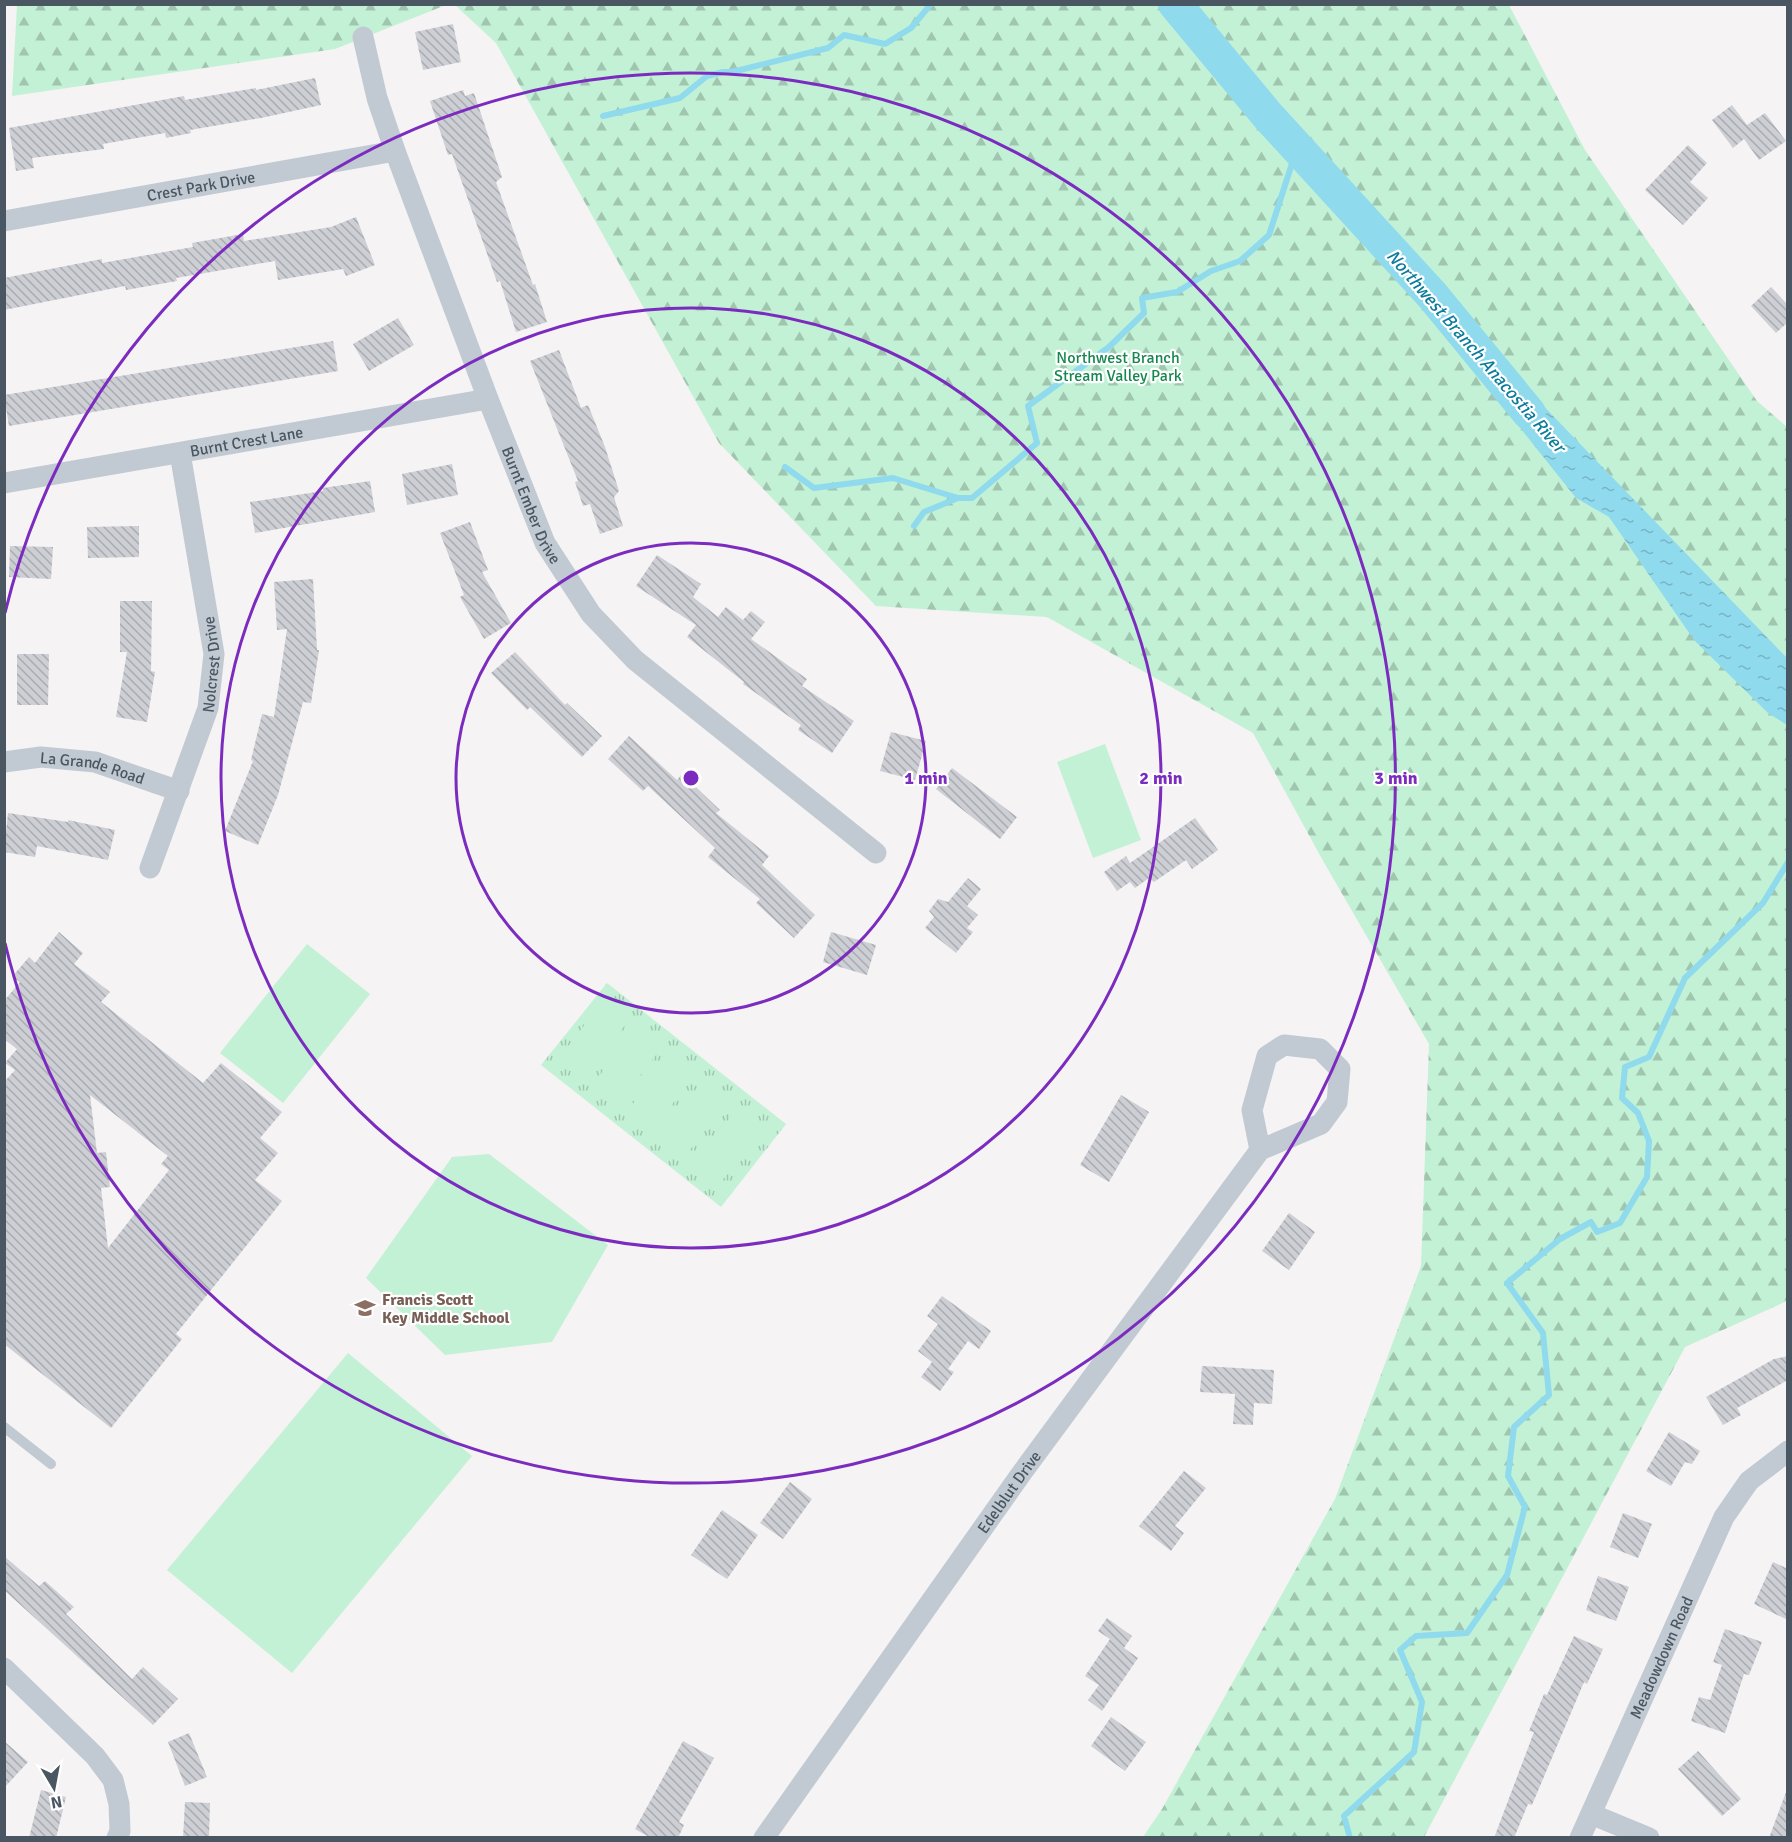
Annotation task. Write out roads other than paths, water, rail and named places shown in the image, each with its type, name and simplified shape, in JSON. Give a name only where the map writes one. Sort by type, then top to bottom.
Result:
[{"type":"street","name":"Burnt Ember Drive","points":[[363,37],[377,98],[395,151],[545,543],[591,614],[635,660],[876,853]]},
{"type":"street","name":"Crest Park Drive","points":[[4,221],[395,151]]},
{"type":"street","name":"Burnt Crest Lane","points":[[4,483],[488,399]]},
{"type":"street","name":"Nolcrest Drive","points":[[150,868],[208,708],[214,654],[180,453]]},
{"type":"street","name":"La Grande Road","points":[[4,762],[41,757],[95,762],[179,791]]},
{"type":"street","points":[[1284,1045],[1320,1049],[1340,1070],[1336,1102],[1322,1124],[1260,1150],[1252,1110],[1267,1056],[1284,1045]]},
{"type":"street","name":"Edelblut Drive","points":[[764,1838],[1021,1474],[1260,1150]]},
{"type":"street","name":"Meadowdown Road","points":[[1580,1838],[1724,1517],[1749,1481],[1788,1451]]},
{"type":"street","points":[[4,1668],[95,1756],[113,1780],[119,1804],[120,1831],[117,1838]]},
{"type":"street","points":[[1591,1814],[1648,1838]]},
{"type":"lane","points":[[4,1427],[51,1464]]},
{"type":"water","points":[[1467,361],[1529,391],[1787,658],[1787,725],[1768,713],[1694,640],[1609,517],[1576,498]]},
{"type":"waterway","points":[[603,116],[680,98],[707,76],[828,48],[844,35],[885,44],[911,28],[931,4]]},
{"type":"waterway","name":"Northwest Branch Anacostia River","points":[[1175,4],[1268,116],[1432,295],[1529,413]]},
{"type":"waterway","points":[[785,467],[814,488],[893,478],[958,498],[972,498],[1037,443],[1028,406],[1109,347],[1144,313],[1142,298],[1177,292],[1211,271],[1240,261],[1269,235],[1297,148]]},
{"type":"waterway","points":[[914,526],[924,512],[958,498]]},
{"type":"waterway","points":[[1350,1838],[1344,1816],[1414,1752],[1422,1702],[1400,1650],[1416,1636],[1467,1633],[1507,1575],[1525,1507],[1508,1476],[1514,1427],[1549,1395],[1543,1333],[1507,1283],[1560,1239],[1591,1222],[1597,1232],[1620,1223],[1647,1177],[1649,1141],[1638,1113],[1622,1098],[1625,1067],[1649,1057],[1685,978],[1763,903],[1788,862]]},
{"type":"place","name":"Francis Scott Key Middle School","points":[[365,1308]]},
{"type":"park label","name":"Northwest Branch Stream Valley Park","points":[[1118,366]]}]
